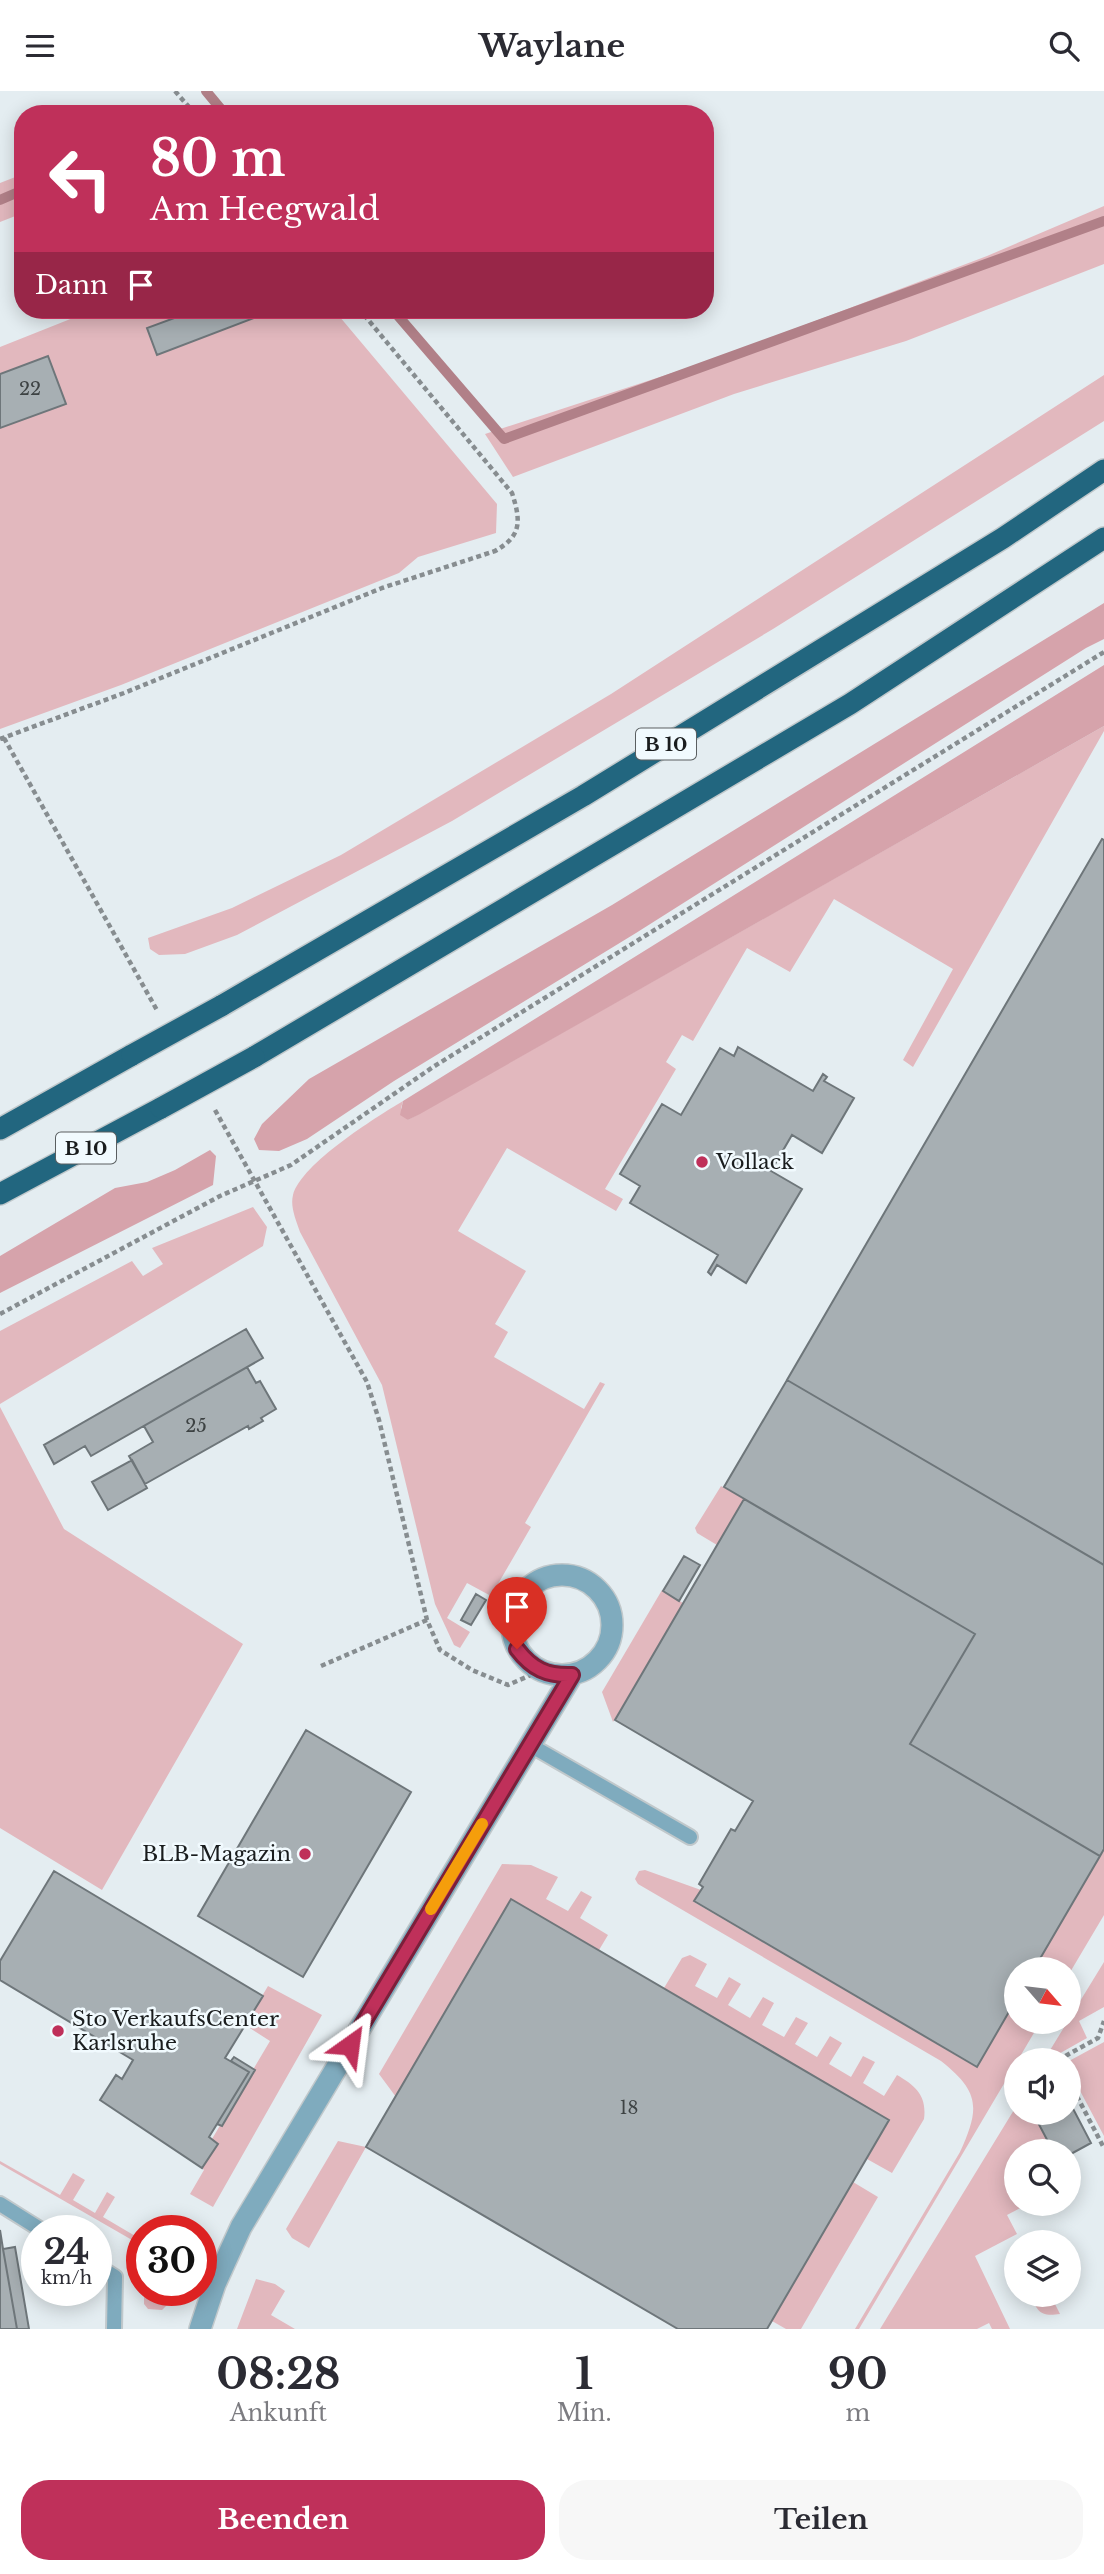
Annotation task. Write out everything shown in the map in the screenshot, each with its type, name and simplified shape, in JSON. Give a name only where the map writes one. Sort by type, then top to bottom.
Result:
[{"type":"highway","name":"B 10","points":[[0,1129],[221,1006],[583,796],[1003,538],[1104,470]]},
{"type":"highway","name":"B 10","points":[[4,1194],[254,1056],[850,704],[1104,538]]},
{"type":"street","points":[[556,1575],[572,1576],[586,1581],[599,1590],[608,1603],[612,1633],[608,1648],[586,1670],[572,1675],[556,1676],[541,1671],[527,1662],[517,1649],[513,1633],[518,1601],[541,1579],[556,1575]]},
{"type":"street","points":[[200,2329],[215,2284],[241,2227],[572,1675]]},
{"type":"lane","points":[[530,1745],[690,1837]]},
{"type":"lane","points":[[0,2204],[21,2217]]},
{"type":"lane","points":[[112,2275],[115,2277],[114,2329]]},
{"type":"path","points":[[175,91],[187,105]]},
{"type":"path","points":[[126,956],[2,738],[124,693],[382,589],[495,551],[507,544],[517,532],[518,512],[512,493],[367,319]]},
{"type":"path","points":[[0,1314],[220,1196],[290,1165],[433,1067],[1104,653]]},
{"type":"path","points":[[230,1137],[367,1382],[379,1420],[427,1620],[440,1650],[492,1680],[508,1685],[541,1671]]},
{"type":"path","points":[[321,1666],[427,1620]]},
{"type":"path","points":[[1080,2048],[1098,2038],[1104,2021]]},
{"type":"path","points":[[1081,2104],[1104,2148]]},
{"type":"shaded area","points":[[14,178],[14,217],[0,222],[0,183]]},
{"type":"shaded area","points":[[1104,206],[1104,264],[906,341],[734,394],[513,477],[485,434],[718,358],[987,256]]},
{"type":"shaded area","points":[[70,319],[342,319],[497,504],[496,533],[418,557],[399,573],[121,685],[0,729],[0,347]]},
{"type":"shaded area","points":[[1104,375],[1104,421],[773,629],[452,821],[237,935],[185,954],[159,955],[150,949],[148,938],[232,908],[341,855],[611,694]]},
{"type":"shaded area","points":[[1104,603],[1104,639],[636,933],[394,1081],[307,1139],[279,1151],[259,1150],[254,1139],[262,1124],[309,1079],[612,905]]},
{"type":"shaded area","points":[[1104,665],[1104,726],[420,1114],[408,1120],[400,1115],[403,1101]]},
{"type":"shaded area","points":[[1104,726],[1104,731],[913,1067],[903,1060],[953,969],[834,899],[790,972],[747,948],[693,1041],[682,1035],[666,1062],[676,1069],[605,1189],[623,1199],[616,1211],[507,1148],[458,1231],[526,1271],[495,1324],[508,1332],[494,1357],[584,1409],[600,1382],[605,1384],[525,1523],[531,1527],[491,1596],[467,1583],[447,1618],[470,1632],[460,1648],[454,1645],[435,1604],[382,1385],[295,1218],[292,1200],[299,1182],[341,1142],[403,1101],[401,1108],[408,1120]]},
{"type":"shaded area","points":[[210,1150],[216,1156],[213,1185],[0,1293],[0,1256],[115,1188],[147,1182]]},
{"type":"shaded area","points":[[253,1207],[267,1227],[263,1246],[0,1404],[0,1331],[132,1261],[143,1276],[163,1264],[152,1248]]},
{"type":"shaded area","points":[[0,1407],[64,1529],[243,1644],[102,1890],[0,1828]]},
{"type":"shaded area","points":[[721,1486],[744,1499],[717,1545],[697,1533],[695,1528]]},
{"type":"shaded area","points":[[662,1590],[683,1603],[613,1722],[602,1692]]},
{"type":"shaded area","points":[[1104,1849],[1104,1915],[1079,1957],[1041,1957]]},
{"type":"shaded area","points":[[502,1864],[531,1865],[558,1877],[546,1899],[568,1911],[581,1891],[592,1897],[580,1918],[608,1935],[599,1950],[511,1900],[396,2097],[379,2074]]},
{"type":"shaded area","points":[[645,1870],[701,1890],[694,1902],[976,2067],[1004,2020],[1004,2034],[1033,2034],[1025,2048],[1004,2048],[1004,2084],[859,2329],[855,2329],[967,2137],[973,2112],[969,2092],[954,2072],[941,2061],[638,1884],[635,1879],[639,1871]]},
{"type":"shaded area","points":[[690,1955],[707,1964],[695,1986],[717,1998],[729,1977],[741,1984],[728,2005],[750,2018],[763,1997],[774,2003],[762,2025],[784,2037],[796,2017],[808,2023],[795,2044],[817,2057],[830,2036],[842,2043],[829,2064],[851,2077],[863,2056],[875,2062],[863,2083],[884,2096],[897,2075],[915,2088],[924,2104],[924,2119],[892,2173],[867,2159],[889,2120],[664,1988],[682,1958]]},
{"type":"shaded area","points":[[1104,1962],[1104,2007],[1082,2019],[1082,1998]]},
{"type":"shaded area","points":[[268,1986],[322,2015],[213,2207],[190,2194],[204,2170],[202,2168],[218,2144],[212,2139],[270,2041],[245,2025]]},
{"type":"shaded area","points":[[1082,2027],[1087,2038],[1069,2048],[1051,2048],[1060,2034],[1081,2034]]},
{"type":"shaded area","points":[[1104,2042],[1104,2136],[1081,2093],[1081,2054]]},
{"type":"shaded area","points":[[1005,2125],[1048,2125],[1051,2139],[1004,2139],[1004,2216],[1008,2216],[1015,2230],[1004,2230],[1004,2241],[975,2256],[1010,2329],[992,2329],[989,2323],[977,2329],[880,2329]]},
{"type":"shaded area","points":[[338,2141],[366,2147],[309,2248],[292,2238],[286,2229]]},
{"type":"shaded area","points":[[0,2161],[60,2195],[73,2173],[85,2180],[73,2200],[95,2213],[107,2192],[115,2197],[104,2215],[89,2215],[0,2164]]},
{"type":"shaded area","points":[[853,2182],[878,2197],[801,2329],[786,2329],[772,2321]]},
{"type":"shaded area","points":[[112,2222],[126,2231],[126,2237],[112,2228]]},
{"type":"shaded area","points":[[256,2279],[275,2284],[285,2291],[271,2315],[295,2329],[237,2329]]},
{"type":"shaded area","points":[[146,2306],[166,2306],[162,2310],[148,2309]]},
{"type":"shaded area","points":[[1037,2307],[1056,2307],[1060,2314],[1048,2315]]},
{"type":"building","points":[[172,319],[251,319],[157,355],[147,328]]},
{"type":"building","points":[[48,356],[66,404],[0,428],[0,374]]},
{"type":"building","points":[[1102,839],[1104,840],[1104,1565],[787,1380]]},
{"type":"building","name":"Vollack","points":[[738,1047],[813,1091],[823,1074],[827,1077],[824,1081],[854,1098],[822,1153],[792,1135],[771,1171],[802,1189],[746,1283],[717,1265],[711,1275],[708,1272],[718,1255],[630,1203],[640,1186],[620,1174],[662,1104],[681,1115],[720,1048],[734,1056]]},
{"type":"building","points":[[246,1329],[263,1358],[91,1456],[85,1446],[54,1464],[44,1445]]},
{"type":"building","points":[[247,1367],[256,1383],[260,1381],[276,1409],[261,1418],[263,1421],[249,1429],[248,1426],[145,1484],[129,1456],[153,1442],[144,1426]]},
{"type":"building","points":[[787,1380],[1104,1565],[1104,1849],[1100,1856],[910,1744],[975,1634],[724,1487]]},
{"type":"building","points":[[132,1460],[147,1488],[108,1510],[92,1482]]},
{"type":"building","points":[[744,1499],[975,1634],[910,1744],[1100,1856],[1041,1957],[1004,1957],[1004,2020],[977,2067],[694,1901],[703,1887],[699,1884],[731,1829],[735,1831],[753,1801],[615,1720]]},
{"type":"building","points":[[684,1556],[700,1565],[679,1601],[663,1591]]},
{"type":"building","points":[[476,1594],[486,1600],[471,1625],[461,1620]]},
{"type":"building","name":"BLB-Magazin","points":[[306,1730],[411,1792],[303,1977],[198,1916]]},
{"type":"building","points":[[54,1871],[263,1996],[225,2058],[249,2072],[209,2137],[218,2144],[202,2168],[100,2100],[116,2075],[122,2079],[133,2060],[0,1980],[0,1961]]},
{"type":"building","points":[[511,1899],[889,2120],[767,2329],[678,2329],[366,2147]]},
{"type":"building","points":[[234,2057],[255,2070],[222,2126],[217,2124],[249,2072],[231,2061]]},
{"type":"building","points":[[1081,2124],[1091,2143],[1081,2148],[1081,2139],[1047,2139],[1039,2125]]},
{"type":"building","points":[[0,2230],[3,2249],[17,2329],[0,2329]]},
{"type":"building","points":[[15,2247],[21,2282],[21,2306],[25,2306],[29,2329],[17,2329],[3,2249]]},
{"type":"waterway","points":[[206,91],[218,105]]},
{"type":"waterway","points":[[0,200],[14,194]]},
{"type":"waterway","points":[[401,319],[504,439],[1104,221]]},
{"type":"slow traffic","points":[[431,1909],[482,1824]]},
{"type":"place","name":"Vollack","points":[[702,1162]]},
{"type":"place","name":"BLB-Magazin","points":[[305,1854]]},
{"type":"place","name":"Sto VerkaufsCenter Karlsruhe","points":[[58,2031]]},
{"type":"route","points":[[350,2045],[572,1675],[556,1676],[541,1671],[527,1662],[517,1649]]}]
